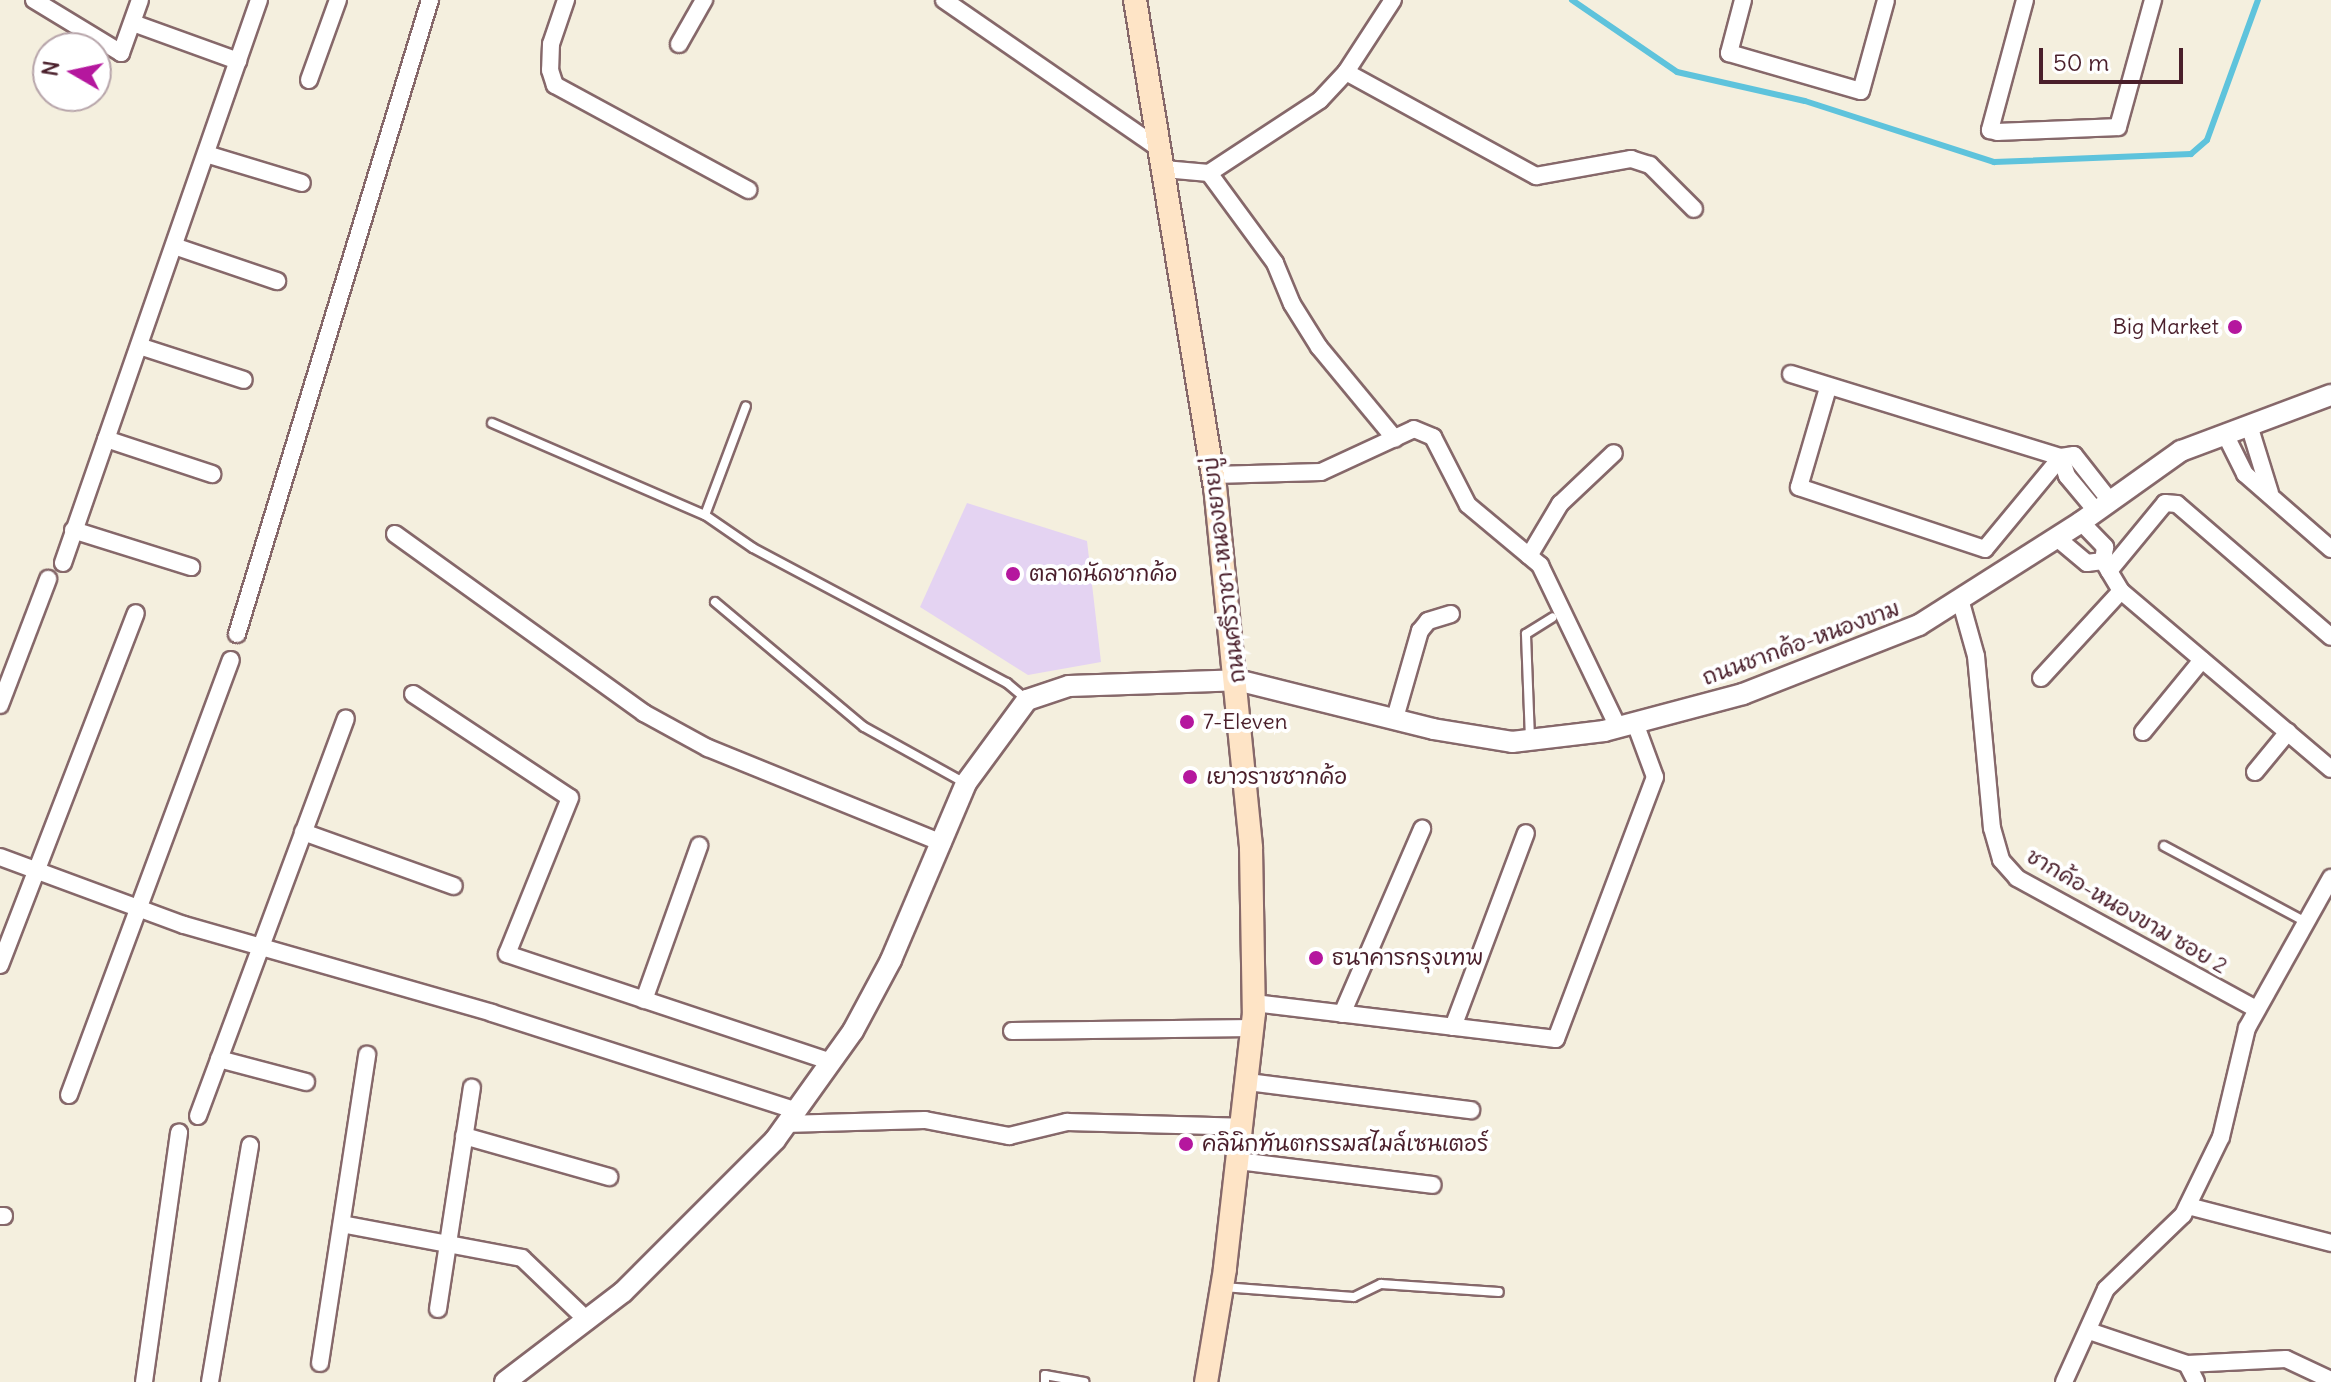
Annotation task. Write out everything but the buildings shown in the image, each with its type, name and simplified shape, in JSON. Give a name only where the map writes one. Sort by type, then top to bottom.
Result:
[{"type":"main road","name":"ถนนศรีราชา-หนองยายบู่","points":[[1135,0],[1214,475],[1237,680],[1251,848],[1253,1028],[1222,1287],[1206,1382]]},
{"type":"street","points":[[34,0],[121,53],[140,0]]},
{"type":"street","points":[[63,563],[259,0]]},
{"type":"street","points":[[309,80],[338,0]]},
{"type":"street","points":[[237,634],[430,0]]},
{"type":"street","points":[[566,0],[551,44],[550,70],[555,85],[748,190]]},
{"type":"street","points":[[679,44],[704,0]]},
{"type":"street","points":[[944,0],[1162,159],[1209,173],[1275,263],[1292,304],[1319,347],[1395,439]]},
{"type":"street","points":[[1209,173],[1320,100],[1346,72],[1393,0]]},
{"type":"street","points":[[1743,0],[1729,53],[1861,91],[1886,0]]},
{"type":"street","points":[[2025,0],[1990,130],[2118,127],[2153,0]]},
{"type":"street","points":[[133,23],[238,61]]},
{"type":"street","points":[[1346,72],[1536,176],[1631,159],[1650,165],[1694,209]]},
{"type":"street","points":[[206,154],[302,183]]},
{"type":"street","points":[[174,246],[277,281]]},
{"type":"street","points":[[139,346],[244,380]]},
{"type":"street","points":[[1791,374],[1828,388],[2061,457],[2074,455],[2096,512],[2105,547],[2106,566],[2121,591],[2331,769]]},
{"type":"street","points":[[1828,388],[1799,487],[1985,549],[2061,457]]},
{"type":"street","name":"ถนนชากค้อ-หนองขาม","points":[[1027,700],[1069,686],[1237,680],[1449,732],[1530,740],[1626,725],[1743,694],[1919,625],[2057,538],[2181,451],[2331,395]]},
{"type":"street","points":[[2249,425],[2270,493]]},
{"type":"street","points":[[1214,475],[1321,472],[1414,429],[1433,437],[1468,505],[1540,565],[1655,777],[1556,1039],[1254,1003]]},
{"type":"street","points":[[2225,434],[2245,474],[2331,549]]},
{"type":"street","points":[[106,439],[212,474]]},
{"type":"street","points":[[1529,556],[1560,504],[1614,453]]},
{"type":"street","points":[[2106,566],[2165,503],[2177,504],[2331,637]]},
{"type":"street","points":[[73,530],[191,567]]},
{"type":"street","points":[[395,534],[644,713],[708,748],[942,843]]},
{"type":"street","points":[[2057,538],[2087,563],[2106,566]]},
{"type":"street","points":[[0,705],[48,579]]},
{"type":"street","points":[[2041,678],[2121,591]]},
{"type":"street","name":"ชากค้อ-หนองขาม ซอย 2","points":[[1960,599],[1976,656],[1992,828],[2001,860],[2017,878],[2256,1009]]},
{"type":"street","points":[[0,965],[136,613]]},
{"type":"street","points":[[1395,718],[1420,631],[1428,621],[1451,614]]},
{"type":"street","points":[[69,1095],[141,909],[231,660]]},
{"type":"street","points":[[2143,732],[2202,660]]},
{"type":"street","points":[[413,694],[570,798],[507,954],[832,1062]]},
{"type":"street","points":[[505,1382],[588,1321],[709,1209],[790,1117],[832,1062],[891,960],[966,783],[1027,700]]},
{"type":"street","points":[[198,1116],[346,719]]},
{"type":"street","points":[[2255,772],[2288,732]]},
{"type":"street","points":[[1342,1014],[1422,829]]},
{"type":"street","points":[[303,832],[454,886]]},
{"type":"street","points":[[1453,1027],[1526,833]]},
{"type":"street","points":[[644,1000],[699,846]]},
{"type":"street","points":[[0,857],[141,909],[790,1117],[925,1120],[1009,1136],[1067,1122],[1241,1127]]},
{"type":"street","points":[[2064,1382],[2106,1289],[2188,1206],[2221,1137],[2256,1009],[2331,878]]},
{"type":"street","points":[[1012,1031],[1253,1028]]},
{"type":"street","points":[[320,1363],[367,1055]]},
{"type":"street","points":[[219,1059],[306,1082]]},
{"type":"street","points":[[1248,1082],[1471,1110]]},
{"type":"street","points":[[438,1309],[472,1088]]},
{"type":"street","points":[[144,1382],[179,1132]]},
{"type":"street","points":[[464,1136],[609,1177]]},
{"type":"street","points":[[210,1382],[250,1145]]},
{"type":"street","points":[[1238,1161],[1433,1185]]},
{"type":"street","points":[[2188,1206],[2331,1243]]},
{"type":"street","points":[[342,1224],[522,1258],[588,1321]]},
{"type":"street","points":[[2089,1331],[2187,1364],[2286,1359],[2331,1380]]},
{"type":"street","points":[[2187,1364],[2196,1382]]},
{"type":"lane","points":[[705,515],[746,406]]},
{"type":"lane","points":[[492,423],[705,515],[753,548],[1007,683],[1027,700]]},
{"type":"lane","points":[[715,602],[864,727],[966,783]]},
{"type":"lane","points":[[1530,740],[1526,634],[1552,618]]},
{"type":"lane","points":[[2164,846],[2304,921]]},
{"type":"lane","points":[[1222,1287],[1354,1297],[1381,1284],[1499,1292]]},
{"type":"lane","points":[[1045,1382],[1045,1375],[1084,1382]]},
{"type":"shaded area","name":"ตลาดนัดชากค้อ","points":[[967,503],[1087,541],[1101,662],[1028,675],[920,607]]},
{"type":"waterway","points":[[1572,0],[1677,72],[1805,101],[1994,162],[2191,154],[2207,140],[2258,0]]},
{"type":"place","name":"Big Market","points":[[2235,327]]},
{"type":"place","name":"ตลาดนัดชากค้อ","points":[[1013,574]]},
{"type":"place","name":"7-Eleven","points":[[1187,722]]},
{"type":"place","name":"เยาวราชชากค้อ","points":[[1190,777]]},
{"type":"place","name":"ธนาคารกรุงเทพ","points":[[1316,958]]},
{"type":"place","name":"คลินิกทันตกรรมสไมล์เซนเตอร์","points":[[1186,1144]]}]
